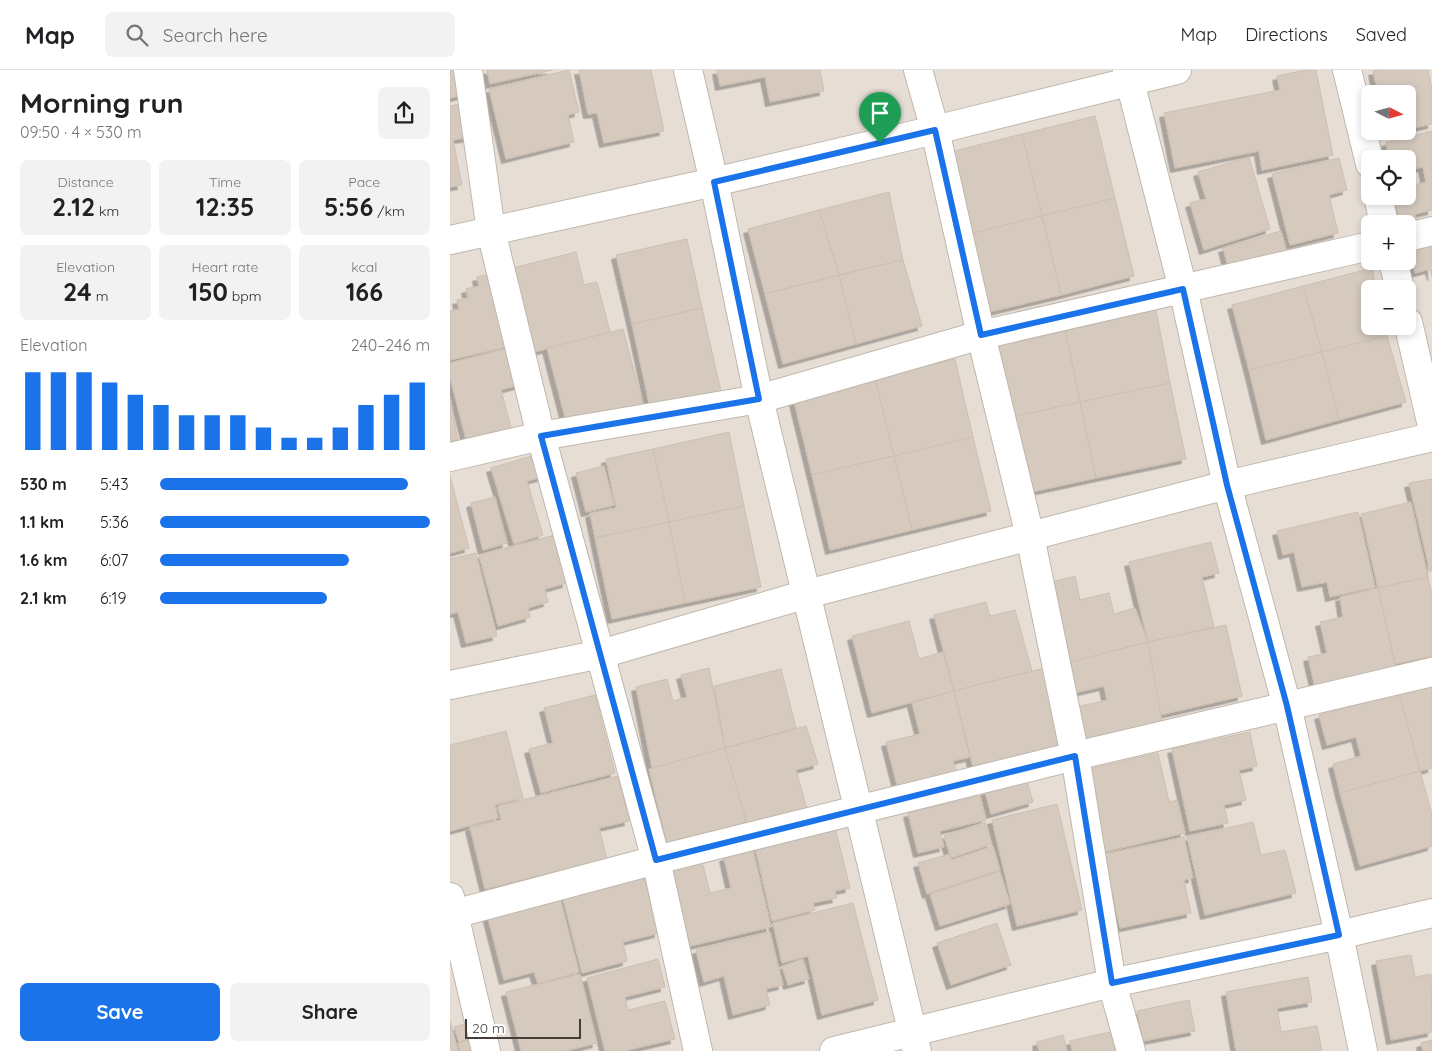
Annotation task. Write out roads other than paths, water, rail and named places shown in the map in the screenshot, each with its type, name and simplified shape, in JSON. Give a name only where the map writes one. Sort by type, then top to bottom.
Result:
[{"type":"street","points":[[468,70],[491,231],[541,436],[656,860],[698,1051]]},
{"type":"street","points":[[688,70],[714,182],[759,399],[915,1041]]},
{"type":"street","points":[[918,70],[935,130],[981,335],[1030,536],[1075,756],[1112,983],[1131,1051]]},
{"type":"street","points":[[450,240],[714,182],[935,130],[1128,75],[1177,70]]},
{"type":"street","points":[[1347,70],[1367,150]]},
{"type":"street","points":[[1128,75],[1183,289],[1227,485],[1287,706],[1339,935],[1363,1051]]},
{"type":"street","points":[[1416,235],[1432,231]]},
{"type":"street","points":[[450,457],[541,436],[759,399],[981,335],[1361,248]]},
{"type":"street","points":[[1411,335],[1432,426]]},
{"type":"street","points":[[450,685],[601,654],[807,594],[1227,485],[1432,437]]},
{"type":"street","points":[[486,1051],[452,908],[858,811],[1075,756],[1432,672]]},
{"type":"street","points":[[834,1051],[915,1041],[1112,983],[1339,935],[1432,913]]}]
